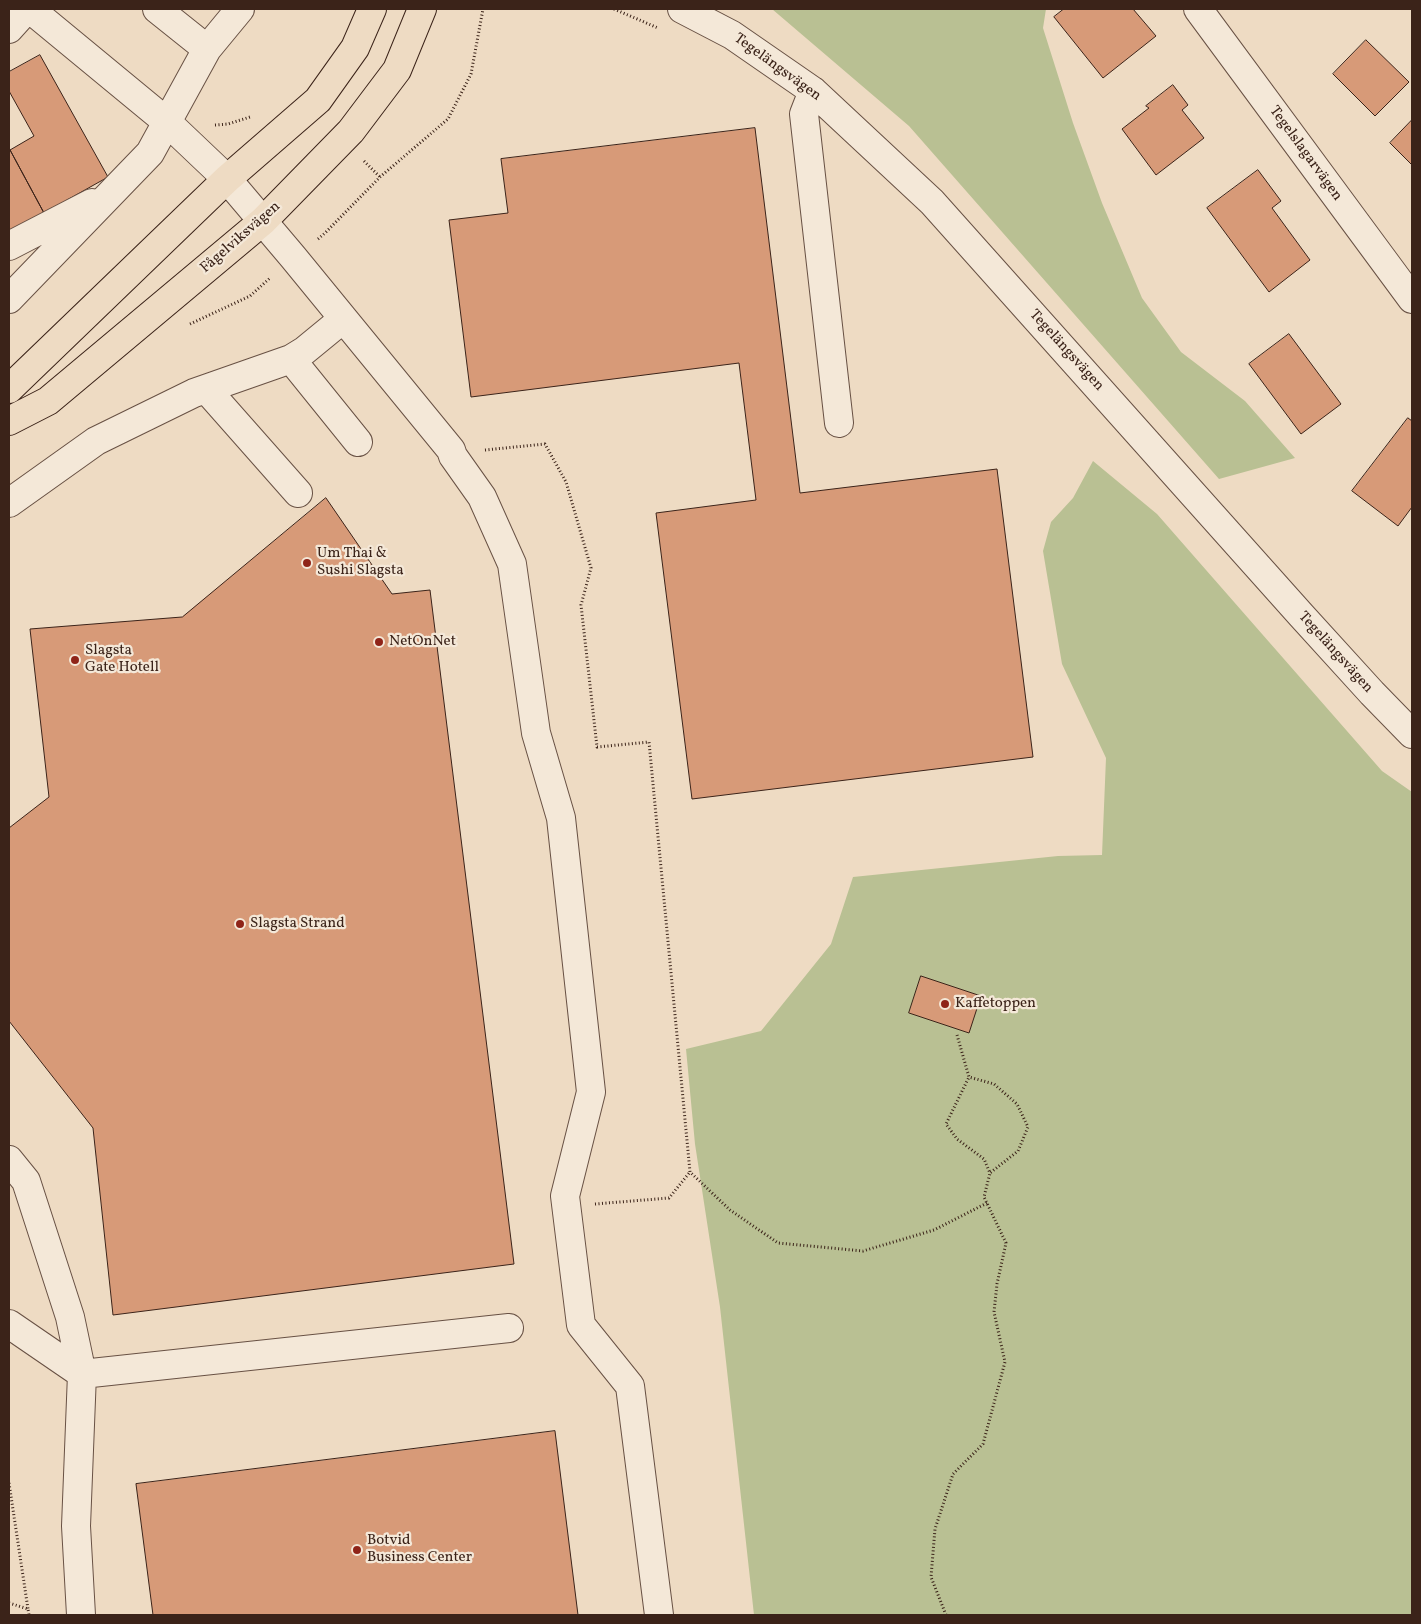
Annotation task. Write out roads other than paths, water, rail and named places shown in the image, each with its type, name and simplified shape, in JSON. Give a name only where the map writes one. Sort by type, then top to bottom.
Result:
[{"type":"main road","points":[[9,389],[227,179],[318,100],[355,48],[372,9]]},
{"type":"main road","name":"Fågelviksvägen","points":[[9,421],[48,401],[263,222],[351,131],[397,70],[422,9]]},
{"type":"street","points":[[9,29],[28,9],[167,122],[227,179],[451,450],[453,456],[482,497],[512,564],[536,733],[561,818],[591,1092],[565,1196],[581,1325],[630,1386],[659,1615]]},
{"type":"street","points":[[157,9],[207,50]]},
{"type":"street","points":[[9,299],[150,153],[207,50],[240,9]]},
{"type":"street","name":"Tegelängsvägen","points":[[682,9],[732,35],[813,91],[932,202],[1307,622],[1412,734]]},
{"type":"street","name":"Tegelslagarvägen","points":[[1198,9],[1412,299]]},
{"type":"street","points":[[813,91],[804,114],[839,423]]},
{"type":"street","points":[[9,246],[111,193]]},
{"type":"street","points":[[9,503],[96,441],[194,393],[207,390],[290,359],[304,351],[343,319]]},
{"type":"street","points":[[290,359],[358,442]]},
{"type":"street","points":[[207,390],[298,493]]},
{"type":"street","points":[[9,1160],[26,1181],[70,1317],[82,1374],[76,1526],[81,1615]]},
{"type":"street","points":[[9,1324],[82,1374],[509,1328]]},
{"type":"place","name":"Um Thai & Sushi Slagsta","points":[[307,563]]},
{"type":"place","name":"NetOnNet","points":[[379,642]]},
{"type":"place","name":"Slagsta Gate Hotell","points":[[75,660]]},
{"type":"place","name":"Slagsta Strand","points":[[240,924]]},
{"type":"place","name":"Kaffetoppen","points":[[945,1004]]},
{"type":"place","name":"Botvid Business Center","points":[[357,1550]]}]
